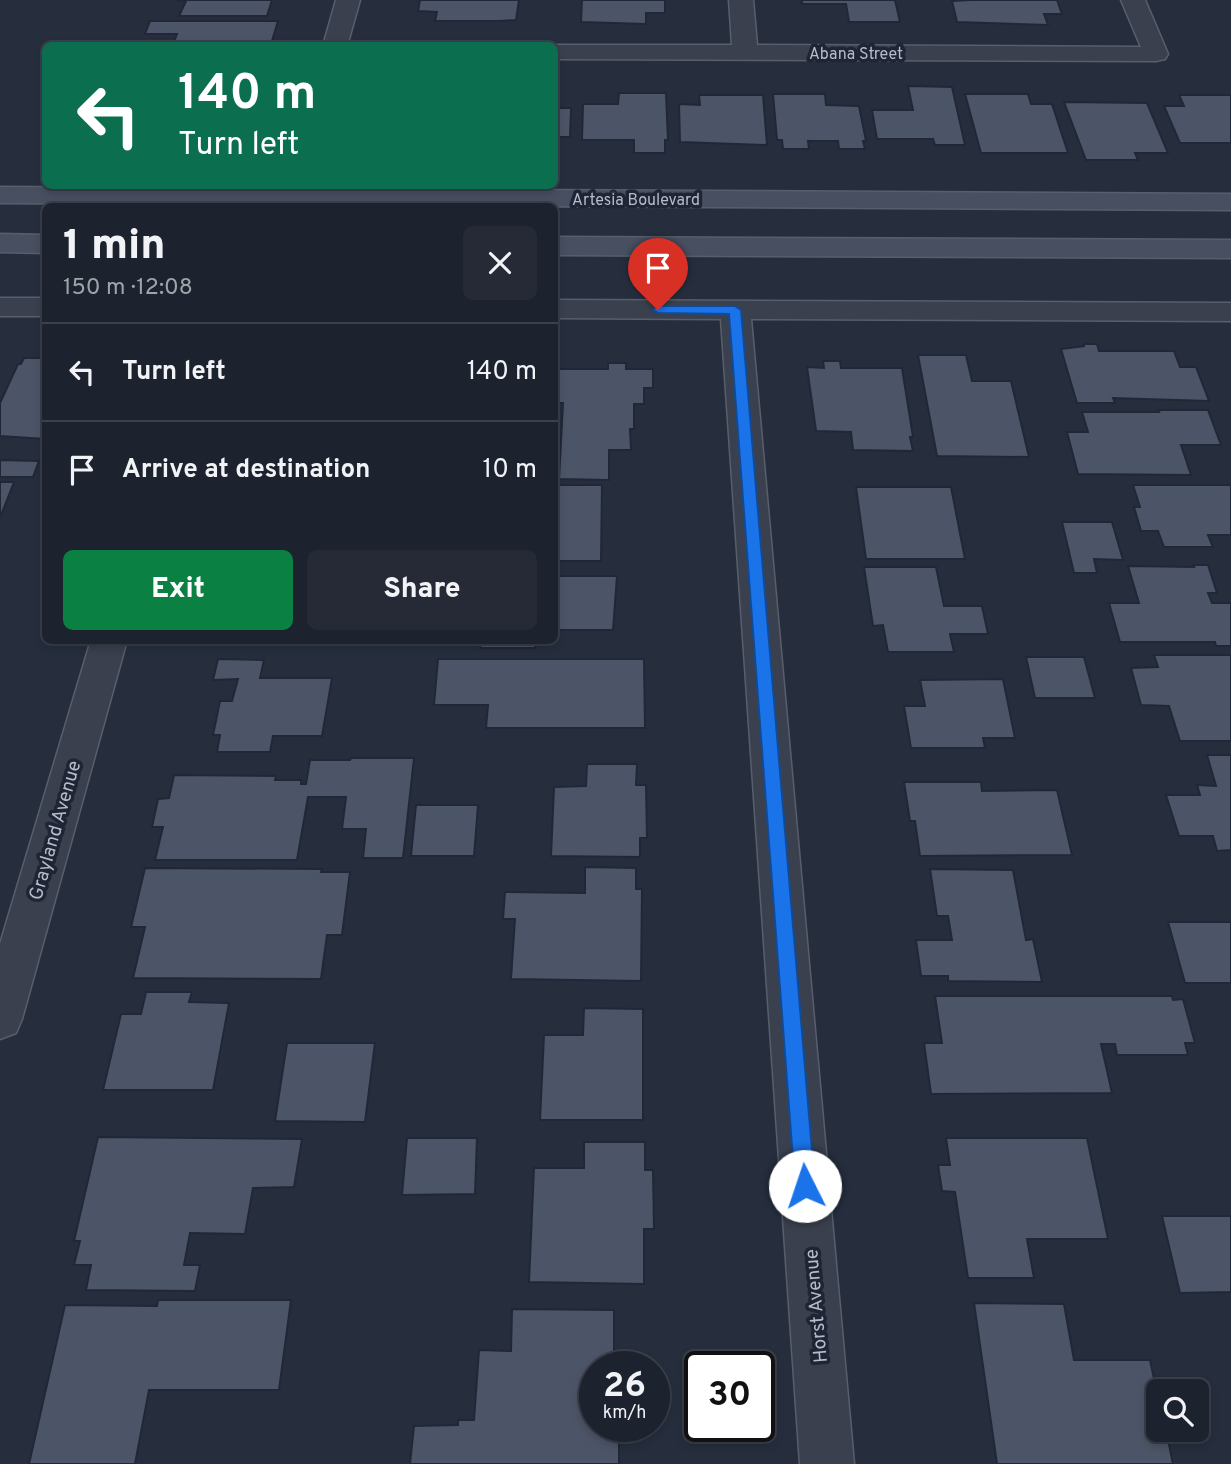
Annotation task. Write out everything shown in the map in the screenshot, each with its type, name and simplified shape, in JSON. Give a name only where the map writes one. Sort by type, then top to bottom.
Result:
[{"type":"main road","name":"Artesia Boulevard","points":[[0,195],[1231,202]]},
{"type":"main road","points":[[0,243],[42,244]]},
{"type":"main road","points":[[558,246],[1231,249]]},
{"type":"street","points":[[336,42],[348,0]]},
{"type":"street","points":[[741,0],[745,53]]},
{"type":"street","name":"Abana Street","points":[[558,52],[1156,54],[1133,0]]},
{"type":"street","points":[[0,307],[42,307]]},
{"type":"street","points":[[558,309],[1231,312]]},
{"type":"street","name":"Horst Avenue","points":[[735,310],[827,1464]]},
{"type":"street","name":"Grayland Avenue","points":[[0,1019],[108,644]]},
{"type":"building","points":[[175,0],[272,0],[267,16],[179,16],[186,1]]},
{"type":"building","points":[[420,0],[519,0],[516,20],[435,21],[437,12],[418,11]]},
{"type":"building","points":[[582,0],[665,0],[665,13],[646,13],[646,24],[581,22]]},
{"type":"building","points":[[802,0],[895,0],[900,22],[849,22],[846,4],[802,4]]},
{"type":"building","points":[[1057,0],[1062,14],[1044,14],[1048,25],[957,22],[952,1]]},
{"type":"building","points":[[150,21],[278,21],[272,41],[174,42],[177,34],[145,34]]},
{"type":"building","points":[[908,86],[952,87],[965,145],[935,145],[933,139],[877,139],[872,110],[913,110]]},
{"type":"building","points":[[619,93],[666,93],[668,140],[665,140],[665,153],[634,153],[634,140],[582,140],[583,104],[618,104]]},
{"type":"building","points":[[773,94],[825,94],[826,105],[859,106],[865,149],[839,149],[838,141],[808,141],[809,149],[783,149],[782,140],[777,140]]},
{"type":"building","points":[[965,94],[1028,94],[1031,104],[1052,104],[1068,153],[981,153]]},
{"type":"building","points":[[699,95],[763,95],[767,145],[680,142],[679,104],[700,105]]},
{"type":"building","points":[[1179,95],[1231,95],[1231,143],[1180,143],[1164,106],[1184,106]]},
{"type":"building","points":[[1064,102],[1147,103],[1168,153],[1135,153],[1138,160],[1086,160]]},
{"type":"building","points":[[558,108],[571,108],[570,137],[558,137]]},
{"type":"building","points":[[1097,344],[1099,351],[1174,351],[1180,367],[1196,367],[1209,401],[1113,398],[1115,403],[1077,403],[1061,349]]},
{"type":"building","points":[[918,355],[966,355],[972,381],[1011,381],[1029,457],[937,456]]},
{"type":"building","points":[[24,358],[42,358],[42,439],[0,436],[0,403],[18,364],[21,364]]},
{"type":"building","points":[[823,361],[840,361],[841,368],[902,368],[913,451],[853,450],[851,432],[816,431],[807,367],[824,368]]},
{"type":"building","points":[[608,363],[626,363],[626,369],[653,369],[653,388],[644,388],[644,404],[634,404],[634,429],[630,429],[631,450],[609,450],[609,480],[559,479],[563,403],[558,403],[558,369],[608,369]]},
{"type":"building","points":[[1158,410],[1208,410],[1221,445],[1181,445],[1191,475],[1078,474],[1067,432],[1088,432],[1082,412],[1159,412]]},
{"type":"building","points":[[0,460],[39,461],[33,477],[0,477]]},
{"type":"building","points":[[0,482],[14,482],[0,518]]},
{"type":"building","points":[[558,485],[602,485],[601,561],[558,561]]},
{"type":"building","points":[[1133,485],[1231,485],[1231,535],[1208,535],[1213,547],[1164,547],[1158,531],[1141,531],[1134,507],[1140,507]]},
{"type":"building","points":[[856,487],[951,487],[965,559],[866,559]]},
{"type":"building","points":[[1062,522],[1112,522],[1123,560],[1094,559],[1097,573],[1074,573]]},
{"type":"building","points":[[1193,565],[1208,565],[1217,593],[1208,593],[1212,603],[1231,603],[1231,646],[1216,646],[1215,642],[1120,642],[1109,603],[1139,603],[1128,566],[1194,567]]},
{"type":"building","points":[[864,567],[936,567],[944,606],[982,606],[988,634],[950,634],[954,652],[888,652],[883,625],[873,626]]},
{"type":"building","points":[[558,576],[617,576],[613,630],[558,630]]},
{"type":"building","points":[[204,644],[364,644],[364,645]]},
{"type":"building","points":[[480,644],[536,644],[535,648],[480,648]]},
{"type":"building","points":[[1154,655],[1231,655],[1231,741],[1180,741],[1169,706],[1141,705],[1131,668],[1158,667]]},
{"type":"building","points":[[1026,657],[1084,657],[1095,698],[1035,698]]},
{"type":"building","points":[[218,659],[264,660],[260,678],[332,678],[322,736],[273,736],[270,752],[217,752],[220,735],[213,735],[220,701],[232,701],[238,679],[213,680]]},
{"type":"building","points":[[438,659],[644,659],[645,728],[486,728],[488,705],[434,705]]},
{"type":"building","points":[[1003,679],[1015,738],[983,738],[985,748],[911,748],[904,706],[925,706],[920,680]]},
{"type":"building","points":[[1207,755],[1231,755],[1231,850],[1217,851],[1213,836],[1179,836],[1166,795],[1200,795],[1197,785],[1216,786]]},
{"type":"building","points":[[414,758],[403,858],[363,858],[366,829],[342,829],[346,797],[308,797],[297,860],[155,860],[163,827],[152,827],[158,799],[169,798],[174,775],[276,776],[275,780],[301,780],[301,784],[306,784],[310,760]]},
{"type":"building","points":[[587,764],[637,764],[636,785],[646,785],[647,838],[640,838],[640,857],[551,856],[554,787],[586,786]]},
{"type":"building","points":[[904,782],[981,782],[982,791],[1057,790],[1072,855],[920,856],[915,821],[910,821]]},
{"type":"building","points":[[416,805],[478,805],[474,856],[411,856]]},
{"type":"building","points":[[585,867],[636,868],[636,889],[642,889],[641,981],[511,979],[515,919],[503,919],[505,892],[585,893]]},
{"type":"building","points":[[145,868],[322,869],[321,872],[350,872],[342,935],[327,935],[321,979],[133,978],[145,927],[131,927]]},
{"type":"building","points":[[930,869],[1013,870],[1026,940],[1033,939],[1042,982],[948,981],[948,976],[921,976],[916,940],[952,940],[948,916],[937,916]]},
{"type":"building","points":[[1168,922],[1231,922],[1231,983],[1185,983]]},
{"type":"building","points":[[146,992],[192,992],[189,1002],[229,1003],[213,1090],[103,1090],[121,1014],[141,1014]]},
{"type":"building","points":[[935,996],[1172,996],[1173,1000],[1183,999],[1195,1043],[1185,1043],[1188,1055],[1117,1055],[1115,1044],[1101,1044],[1112,1093],[931,1094],[924,1043],[942,1043]]},
{"type":"building","points":[[584,1008],[643,1009],[643,1120],[540,1120],[544,1035],[583,1035]]},
{"type":"building","points":[[287,1043],[375,1043],[365,1122],[275,1121]]},
{"type":"building","points":[[98,1137],[302,1139],[294,1187],[253,1188],[245,1234],[190,1233],[184,1265],[200,1265],[195,1291],[86,1290],[91,1265],[74,1265],[80,1241],[74,1241]]},
{"type":"building","points":[[407,1138],[477,1138],[475,1194],[402,1195]]},
{"type":"building","points":[[946,1138],[1087,1138],[1108,1239],[1027,1239],[1034,1278],[968,1278],[955,1192],[942,1191],[938,1165],[950,1165]]},
{"type":"building","points":[[584,1142],[645,1142],[645,1170],[653,1170],[654,1229],[644,1229],[644,1284],[529,1282],[534,1168],[584,1168]]},
{"type":"building","points":[[1162,1216],[1231,1216],[1231,1292],[1180,1293]]},
{"type":"building","points":[[158,1300],[291,1300],[279,1390],[149,1390],[135,1464],[29,1464],[65,1305],[157,1306]]},
{"type":"building","points":[[974,1303],[1064,1304],[1074,1360],[1150,1360],[1154,1379],[1146,1379],[1146,1442],[1168,1442],[1173,1464],[997,1464]]},
{"type":"building","points":[[512,1309],[614,1310],[614,1351],[579,1351],[579,1442],[619,1442],[619,1464],[410,1464],[414,1426],[458,1425],[458,1420],[474,1420],[479,1350],[511,1351]]},
{"type":"route","points":[[658,310],[735,310],[805,1186]]}]
